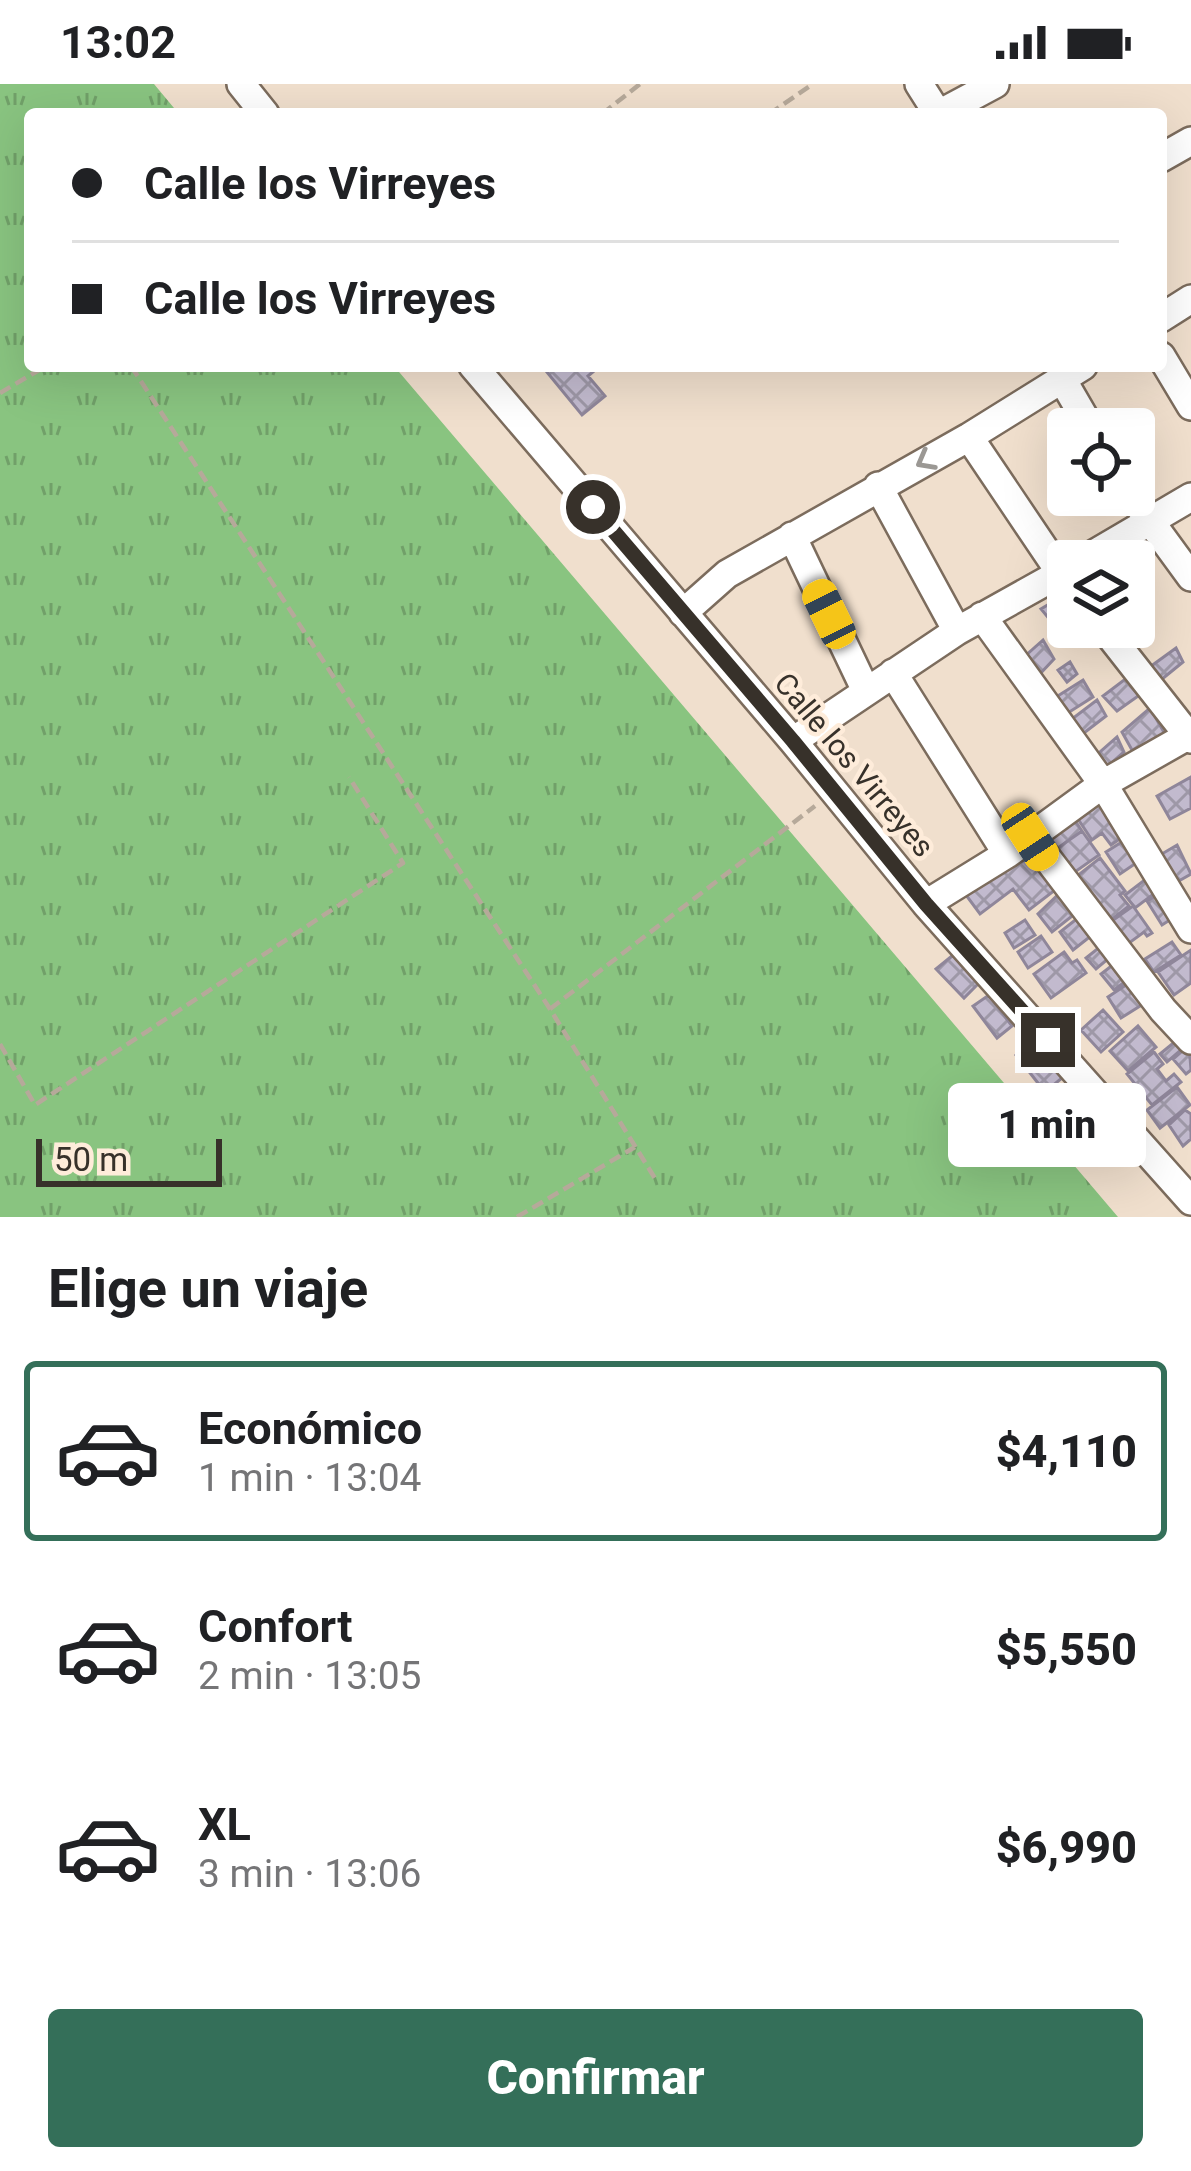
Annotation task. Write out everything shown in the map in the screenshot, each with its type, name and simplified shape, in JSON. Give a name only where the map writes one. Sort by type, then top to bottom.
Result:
[{"type":"street","points":[[241,84],[260,108]]},
{"type":"street","points":[[949,108],[995,84]]},
{"type":"street","points":[[1167,366],[1191,406]]},
{"type":"street","name":"Calle los Virreyes","points":[[478,372],[926,904],[1181,1169],[1191,1201]]},
{"type":"street","points":[[683,613],[727,574],[1072,373],[1084,408]]},
{"type":"street","points":[[969,437],[1047,542]]},
{"type":"street","points":[[878,486],[970,623],[1102,784],[1191,929]]},
{"type":"street","points":[[1121,540],[1191,497]]},
{"type":"street","points":[[1144,516],[1191,577]]},
{"type":"street","points":[[792,536],[866,691]]},
{"type":"street","points":[[793,741],[970,623],[1047,583]]},
{"type":"street","points":[[926,904],[1007,854],[1102,784],[1190,736],[1119,648]]},
{"type":"street","points":[[893,673],[1007,854]]},
{"type":"street","points":[[1030,837],[1191,1040]]},
{"type":"path","points":[[610,108],[640,84]]},
{"type":"path","points":[[779,108],[813,84]]},
{"type":"path","points":[[0,393],[36,372]]},
{"type":"path","points":[[135,372],[656,1180]]},
{"type":"path","points":[[0,1044],[35,1105],[403,863],[349,777]]},
{"type":"path","points":[[550,1009],[835,792]]},
{"type":"path","points":[[517,1217],[634,1147]]},
{"type":"green space","points":[[0,84],[154,84],[174,108],[24,108],[24,372],[399,372],[1118,1217],[0,1217]]},
{"type":"building","points":[[547,372],[593,372],[588,376],[605,396],[582,415]]},
{"type":"building","points":[[1043,640],[1054,659],[1038,676],[1023,658]]},
{"type":"building","points":[[1176,648],[1183,662],[1156,684],[1143,672]]},
{"type":"building","points":[[1070,662],[1077,674],[1067,682],[1058,670]]},
{"type":"building","points":[[1128,677],[1141,694],[1117,711],[1103,696]]},
{"type":"building","points":[[1083,680],[1093,697],[1063,716],[1053,699]]},
{"type":"building","points":[[1097,700],[1106,716],[1084,733],[1072,719]]},
{"type":"building","points":[[1150,708],[1165,734],[1132,750],[1122,732]]},
{"type":"building","points":[[1117,737],[1124,752],[1101,772],[1091,760]]},
{"type":"building","points":[[1191,777],[1191,808],[1170,819],[1157,796]]},
{"type":"building","points":[[1104,800],[1127,834],[1111,845],[1102,833],[1092,840],[1078,819]]},
{"type":"building","points":[[1070,813],[1082,831],[1055,850],[1043,833]]},
{"type":"building","points":[[1082,831],[1099,855],[1072,874],[1055,850]]},
{"type":"building","points":[[1128,838],[1142,859],[1120,874],[1106,852]]},
{"type":"building","points":[[1028,843],[1059,887],[1029,910],[1013,889],[980,914],[963,891]]},
{"type":"building","points":[[1177,845],[1191,874],[1170,886],[1155,858]]},
{"type":"building","points":[[1100,858],[1125,891],[1120,895],[1129,906],[1106,924],[1072,880]]},
{"type":"building","points":[[1150,876],[1159,890],[1135,908],[1125,895]]},
{"type":"building","points":[[1065,888],[1081,909],[1052,932],[1038,914]]},
{"type":"building","points":[[1162,892],[1176,916],[1162,925],[1147,901]]},
{"type":"building","points":[[1133,906],[1152,933],[1144,932],[1125,946],[1109,923]]},
{"type":"building","points":[[1083,914],[1096,932],[1073,950],[1060,932]]},
{"type":"building","points":[[1025,920],[1035,935],[1014,948],[1005,933]]},
{"type":"building","points":[[1041,936],[1052,952],[1028,968],[1018,952]]},
{"type":"building","points":[[1106,942],[1115,953],[1096,969],[1086,958]]},
{"type":"building","points":[[1172,942],[1181,955],[1154,972],[1145,959]]},
{"type":"building","points":[[1191,950],[1191,983],[1174,995],[1158,972]]},
{"type":"building","points":[[1064,952],[1086,973],[1051,998],[1034,974]]},
{"type":"building","points":[[953,955],[978,984],[964,998],[936,969]]},
{"type":"building","points":[[1118,961],[1130,978],[1114,990],[1101,974]]},
{"type":"building","points":[[1135,979],[1148,1001],[1121,1018],[1108,997]]},
{"type":"building","points":[[989,995],[1012,1026],[997,1038],[973,1006]]},
{"type":"building","points":[[1103,1010],[1123,1032],[1101,1052],[1081,1030]]},
{"type":"building","points":[[1138,1026],[1156,1047],[1128,1071],[1110,1051]]},
{"type":"building","points":[[1182,1036],[1188,1044],[1167,1062],[1160,1054]]},
{"type":"building","points":[[1033,1037],[1062,1078],[1045,1092],[1016,1055]]},
{"type":"building","points":[[1189,1045],[1191,1070],[1186,1074],[1173,1059]]},
{"type":"building","points":[[1154,1052],[1163,1064],[1157,1069],[1166,1081],[1174,1074],[1181,1082],[1152,1105],[1127,1074]]},
{"type":"building","points":[[1177,1087],[1190,1105],[1160,1128],[1147,1110]]},
{"type":"building","points":[[1185,1110],[1191,1114],[1191,1139],[1183,1146],[1169,1125]]},
{"type":"route","points":[[593,507],[926,904],[1048,1040]]}]
